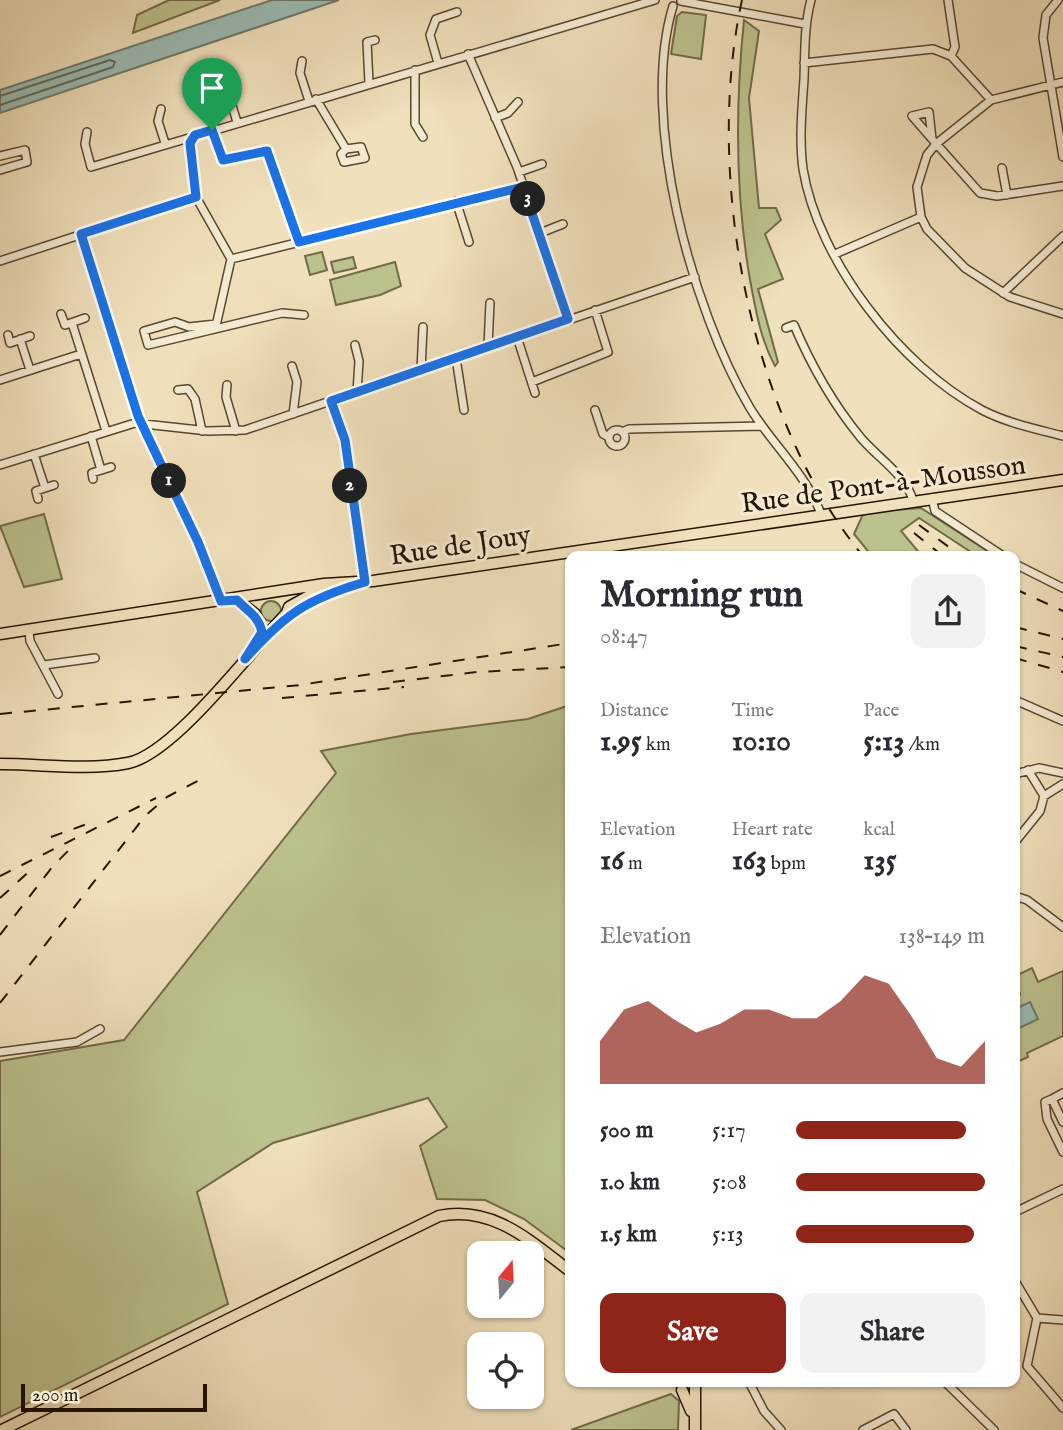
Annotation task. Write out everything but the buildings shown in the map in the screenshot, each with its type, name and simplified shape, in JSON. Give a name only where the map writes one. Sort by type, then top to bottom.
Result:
[{"type":"main road","name":"Rue de Pont-à-Mousson","points":[[709,530],[1063,480]]},
{"type":"main road","name":"Rue de Jouy","points":[[570,551],[709,530]]},
{"type":"main road","name":"Rue de Jouy","points":[[0,634],[306,587],[365,582],[565,552]]},
{"type":"main road","name":"Rue de Jouy","points":[[0,764],[117,764],[152,753],[199,709],[281,620],[289,607],[309,595],[343,582]]},
{"type":"main road","points":[[230,600],[267,623],[281,620],[318,596],[365,582]]},
{"type":"main road","points":[[245,659],[262,632],[258,617],[270,593],[283,602],[281,620]]},
{"type":"main road","points":[[2,1430],[439,1216],[467,1213],[499,1221],[565,1267]]},
{"type":"main road","points":[[678,1387],[688,1399],[695,1427]]},
{"type":"main road","points":[[682,1390],[689,1387]]},
{"type":"main road","points":[[695,1427],[696,1387]]},
{"type":"street","points":[[88,132],[85,144],[91,167],[165,144],[191,140],[237,122],[655,0]]},
{"type":"street","points":[[811,0],[805,24],[801,132],[804,172],[813,204],[854,291],[882,325],[940,382],[993,415],[1063,436]]},
{"type":"street","points":[[948,0],[955,47],[951,56]]},
{"type":"street","points":[[1058,0],[1046,15],[1043,26],[1063,157]]},
{"type":"street","points":[[805,24],[681,1],[671,3],[664,67],[664,120],[674,196],[695,278],[713,332],[743,394],[762,426],[807,486],[821,514]]},
{"type":"street","points":[[438,63],[431,27],[436,19],[457,12]]},
{"type":"street","points":[[369,83],[365,48],[367,42],[375,40]]},
{"type":"street","points":[[804,63],[922,48],[951,56],[992,100]]},
{"type":"street","points":[[468,54],[519,172],[568,319]]},
{"type":"street","points":[[302,61],[300,73],[313,100],[346,149]]},
{"type":"street","points":[[415,70],[415,124],[423,137]]},
{"type":"street","points":[[1063,82],[992,100],[934,142],[920,172],[917,187],[921,217],[951,255],[1003,293],[1063,314]]},
{"type":"street","points":[[232,85],[229,96],[237,122]]},
{"type":"street","points":[[495,118],[508,113],[518,102]]},
{"type":"street","points":[[161,109],[158,121],[165,144]]},
{"type":"street","points":[[212,130],[223,160],[267,151],[299,242]]},
{"type":"street","points":[[191,140],[196,197],[231,259],[216,326]]},
{"type":"street","points":[[934,142],[980,193],[1007,195],[1063,186]]},
{"type":"street","points":[[25,150],[27,162],[3,170],[2,156],[25,150]]},
{"type":"street","points":[[519,172],[542,164]]},
{"type":"street","points":[[1002,167],[1007,195]]},
{"type":"street","points":[[231,259],[456,201],[523,187]]},
{"type":"street","points":[[0,261],[196,197]]},
{"type":"street","points":[[456,201],[469,243]]},
{"type":"street","points":[[835,254],[921,217]]},
{"type":"street","points":[[540,233],[563,225]]},
{"type":"street","points":[[81,234],[141,424],[198,542],[230,600]]},
{"type":"street","points":[[1003,293],[1063,236]]},
{"type":"street","points":[[0,466],[107,431],[141,424],[236,431],[695,278]]},
{"type":"street","points":[[488,346],[490,303]]},
{"type":"street","points":[[531,382],[605,356],[608,345],[596,310]]},
{"type":"street","points":[[191,330],[175,322],[144,331],[148,345],[191,330],[282,313],[304,315]]},
{"type":"street","points":[[61,314],[65,325],[85,318]]},
{"type":"street","points":[[72,323],[107,431]]},
{"type":"street","points":[[786,328],[794,325],[815,372],[861,438],[909,489],[913,501]]},
{"type":"street","points":[[421,370],[423,327]]},
{"type":"street","points":[[8,335],[10,343],[30,336]]},
{"type":"street","points":[[517,337],[536,393]]},
{"type":"street","points":[[20,339],[30,370]]},
{"type":"street","points":[[355,345],[359,361],[357,392]]},
{"type":"street","points":[[0,380],[81,354]]},
{"type":"street","points":[[456,358],[464,410]]},
{"type":"street","points":[[292,366],[296,382],[293,414]]},
{"type":"street","points":[[227,385],[226,397],[236,431]]},
{"type":"street","points":[[178,390],[188,390],[195,399],[202,430]]},
{"type":"street","points":[[331,401],[345,440],[365,582]]},
{"type":"street","points":[[596,410],[603,434],[609,437],[611,444],[619,446],[624,441],[622,432]]},
{"type":"street","points":[[609,437],[613,431],[622,432],[629,429],[762,426]]},
{"type":"street","points":[[91,436],[101,470]]},
{"type":"street","points":[[34,454],[45,488]]},
{"type":"street","points":[[93,479],[92,473],[111,467]]},
{"type":"street","points":[[38,499],[36,491],[54,485]]},
{"type":"street","points":[[932,498],[935,511],[995,551]]},
{"type":"street","points":[[1020,566],[1063,588]]},
{"type":"street","points":[[29,630],[30,640],[58,694]]},
{"type":"street","points":[[44,665],[95,658]]},
{"type":"street","points":[[1020,702],[1063,721]]},
{"type":"street","points":[[1020,772],[1049,768],[1063,773]]},
{"type":"street","points":[[1028,770],[1044,796]]},
{"type":"street","points":[[1020,836],[1040,811],[1044,796],[1063,784]]},
{"type":"street","points":[[1020,898],[1063,927]]},
{"type":"street","points":[[0,1052],[77,1042],[100,1028]]},
{"type":"street","points":[[1063,1093],[1043,1106],[1063,1152]]},
{"type":"street","points":[[1052,1098],[1063,1122]]},
{"type":"street","points":[[1020,1210],[1063,1189]]},
{"type":"street","points":[[1020,1289],[1037,1318],[1027,1366],[1063,1408]]},
{"type":"street","points":[[1037,1318],[1063,1321]]},
{"type":"street","points":[[752,1387],[764,1410],[781,1430]]},
{"type":"street","points":[[950,1387],[994,1430]]},
{"type":"street","points":[[863,1430],[894,1414],[906,1430]]},
{"type":"green space","points":[[169,0],[220,0],[133,33],[137,15]]},
{"type":"green space","points":[[682,12],[706,15],[701,59],[671,54],[677,16]]},
{"type":"green space","points":[[744,20],[759,31],[749,98],[759,208],[776,208],[781,220],[765,234],[783,279],[758,289],[778,362],[775,366],[762,335],[757,313],[741,215],[738,118]]},
{"type":"green space","points":[[322,252],[327,270],[310,275],[305,256]]},
{"type":"green space","points":[[353,257],[356,268],[334,273],[331,262]]},
{"type":"green space","points":[[395,262],[401,286],[380,295],[336,305],[330,280]]},
{"type":"green space","points":[[921,508],[987,551],[969,551],[919,518],[901,531],[918,551],[868,551],[854,534],[864,512]]},
{"type":"green space","points":[[44,514],[62,579],[24,587],[0,526]]},
{"type":"green space","points":[[267,601],[275,601],[281,611],[275,621],[267,621],[261,615],[261,607]]},
{"type":"green space","points":[[565,707],[565,1249],[524,1219],[485,1200],[437,1199],[420,1146],[447,1127],[428,1098],[273,1143],[197,1192],[228,1304],[0,1417],[0,1061],[124,1040],[336,773],[321,751],[411,734],[528,719]]},
{"type":"green space","points":[[1032,968],[1038,982],[1063,971],[1063,1036],[1027,1053],[1028,1057],[1020,1061],[1020,995],[1020,974]]},
{"type":"green space","points":[[671,1394],[679,1401],[678,1430],[571,1430]]},
{"type":"water","points":[[272,0],[339,0],[0,113],[0,90]]},
{"type":"water","points":[[1030,1002],[1038,1019],[1020,1028],[1020,1007]]},
{"type":"railway","points":[[742,0],[732,68],[729,141],[734,216],[746,292],[765,365],[791,435],[824,500],[860,551]]},
{"type":"railway","points":[[919,525],[954,551]]},
{"type":"railway","points":[[914,533],[937,551]]},
{"type":"railway","points":[[1020,591],[1063,611]]},
{"type":"railway","points":[[1020,628],[1063,639]]},
{"type":"railway","points":[[0,714],[300,685],[565,644]]},
{"type":"railway","points":[[1020,647],[1063,657]]},
{"type":"railway","points":[[1020,659],[1063,672]]},
{"type":"railway","points":[[393,682],[477,672],[565,667]]},
{"type":"railway","points":[[282,698],[404,687]]},
{"type":"railway","points":[[0,1003],[145,816],[167,797],[205,777]]},
{"type":"railway","points":[[0,876],[156,798]]},
{"type":"railway","points":[[51,837],[87,824]]},
{"type":"railway","points":[[0,935],[53,866],[73,846]]},
{"type":"railway","points":[[0,898],[33,868]]},
{"type":"route","points":[[212,130],[223,160],[229,161],[262,150],[267,151],[299,242],[456,201],[523,187],[568,319],[331,401],[345,440],[365,582],[318,596],[299,608],[281,620],[245,659],[260,637],[260,623],[255,614],[237,600],[230,598],[221,601],[198,542],[138,416],[81,234],[196,197],[189,147],[195,135],[212,130]]}]
